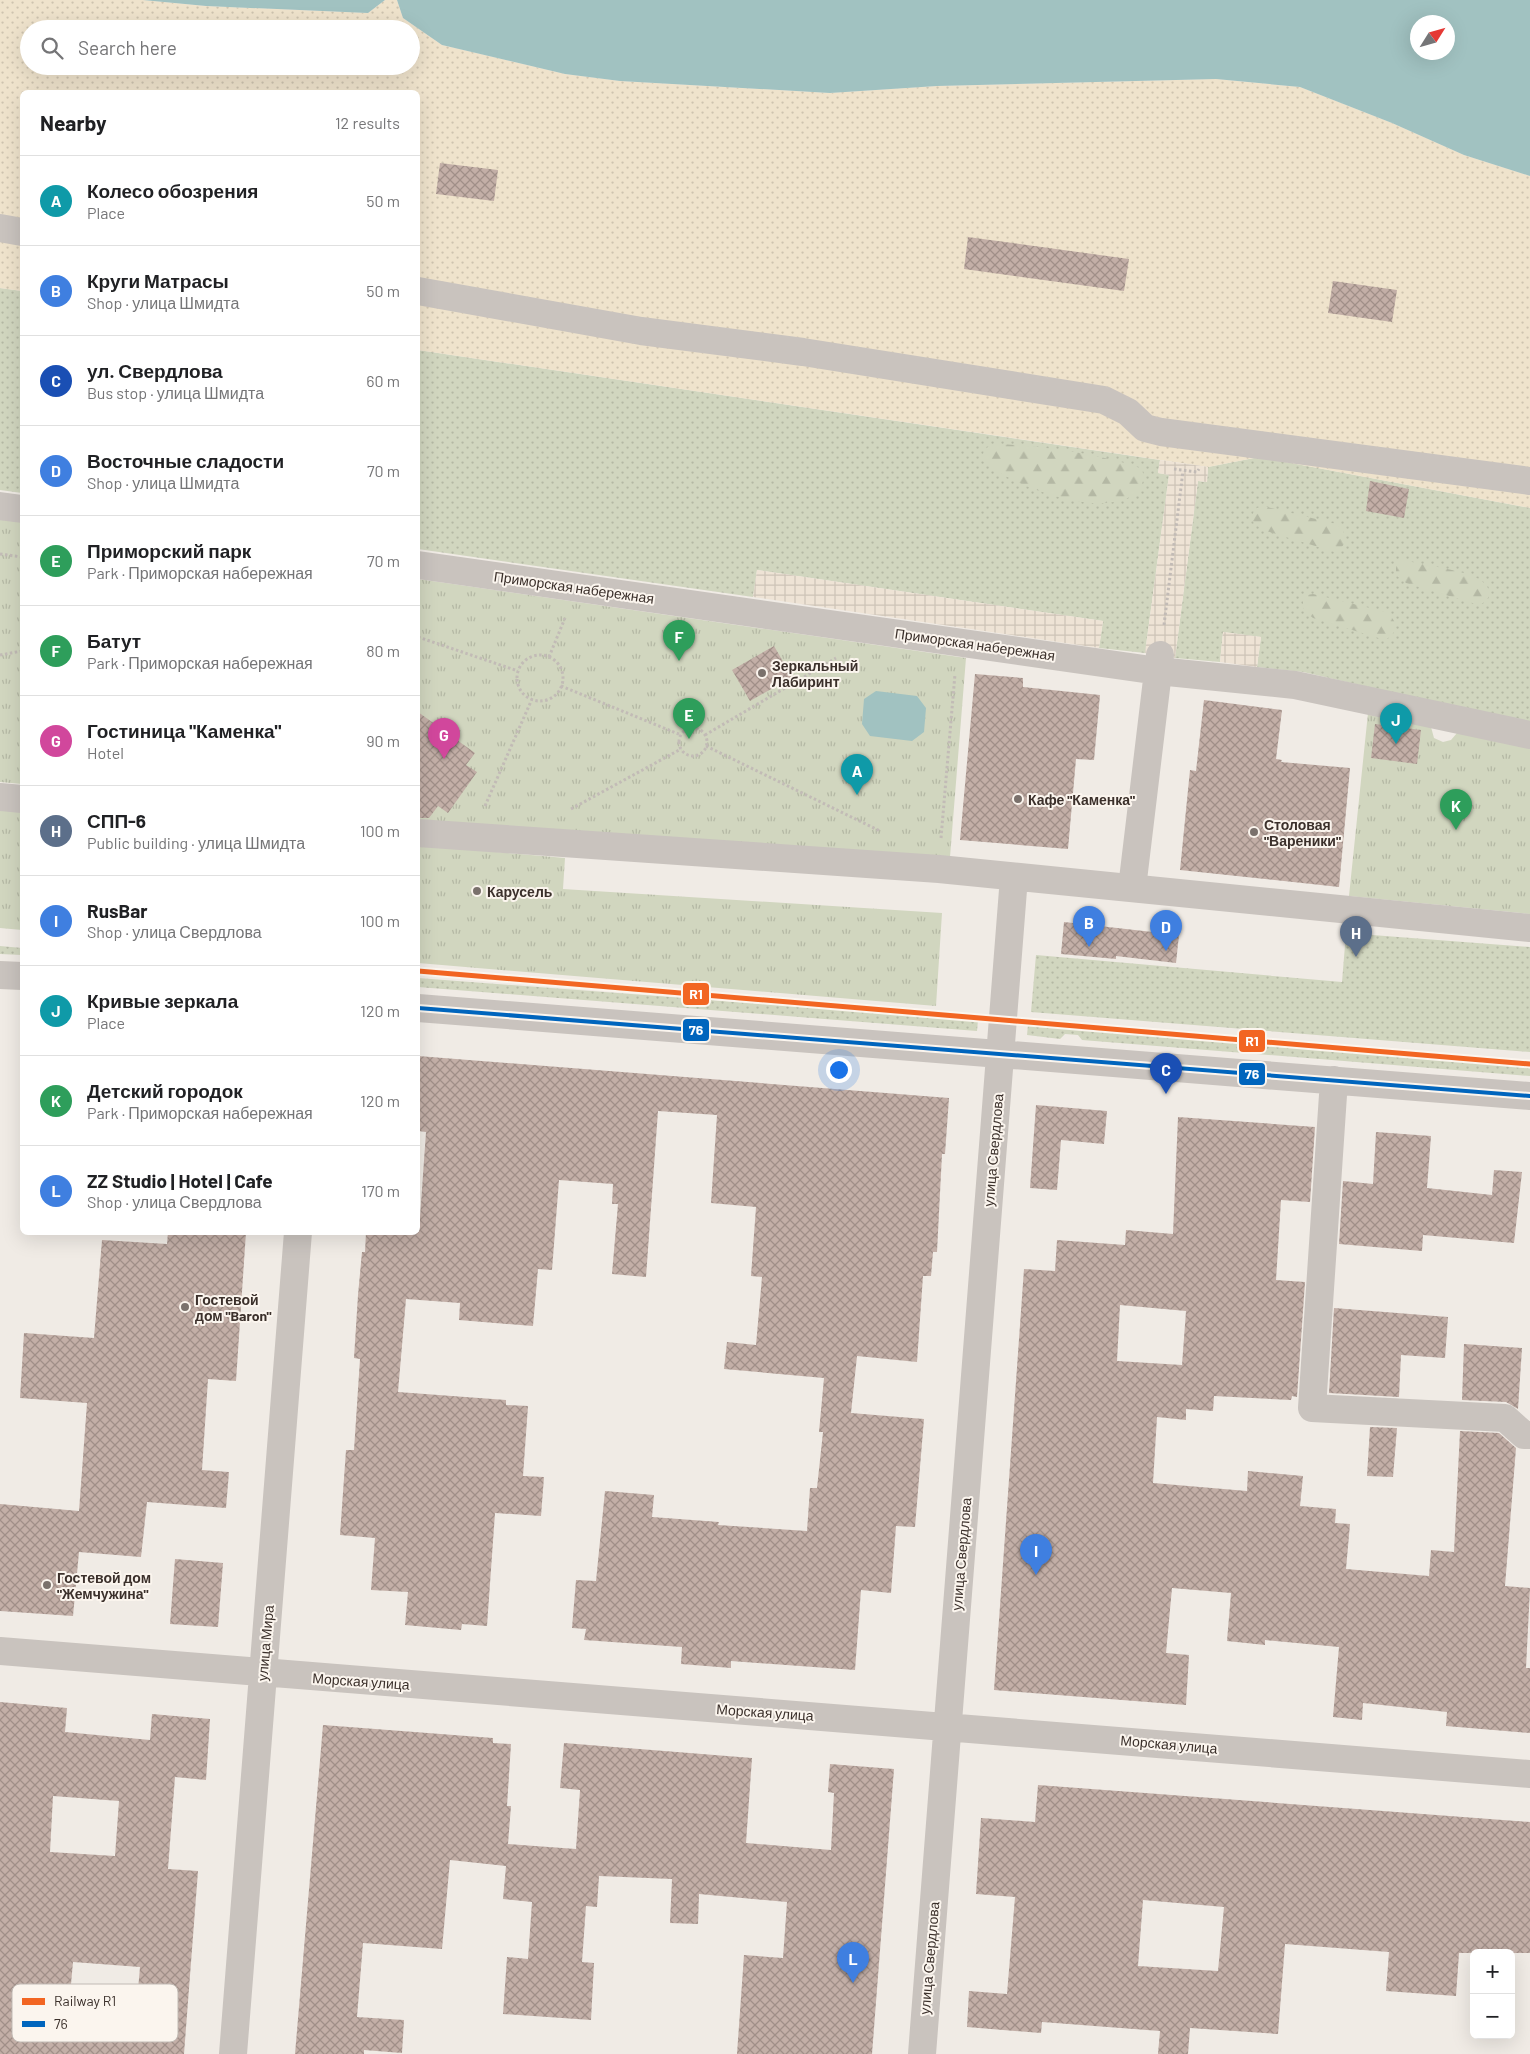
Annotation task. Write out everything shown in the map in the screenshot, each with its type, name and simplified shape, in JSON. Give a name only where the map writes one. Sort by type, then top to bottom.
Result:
[{"type":"street","points":[[0,228],[20,232]]},
{"type":"street","points":[[420,291],[641,330],[803,352],[1104,400],[1128,412],[1145,428],[1161,432],[1530,481]]},
{"type":"street","points":[[0,506],[20,509]]},
{"type":"street","name":"Приморская набережная","points":[[420,565],[957,641],[1159,663],[1295,685],[1530,735]]},
{"type":"street","points":[[1132,888],[1159,663]]},
{"type":"street","points":[[0,797],[20,799]]},
{"type":"street","points":[[420,833],[939,869],[1530,928]]},
{"type":"street","name":"улица Свердлова","points":[[922,2054],[1014,876]]},
{"type":"street","points":[[0,974],[20,976]]},
{"type":"street","points":[[420,1008],[1530,1096]]},
{"type":"street","points":[[1334,1080],[1312,1408],[1505,1418],[1524,1435],[1530,1435]]},
{"type":"street","name":"улица Мира","points":[[233,2054],[298,1235]]},
{"type":"street","name":"Морская улица","points":[[0,1651],[1530,1774]]},
{"type":"path","points":[[1170,468],[1196,472]]},
{"type":"path","points":[[1159,663],[1183,471]]},
{"type":"path","points":[[0,554],[20,557]]},
{"type":"path","points":[[549,657],[577,588]]},
{"type":"path","points":[[420,638],[518,670]]},
{"type":"path","points":[[939,869],[957,641]]},
{"type":"path","points":[[0,655],[20,651]]},
{"type":"path","points":[[705,735],[840,655]]},
{"type":"path","points":[[534,656],[549,657],[555,661],[562,672],[561,686],[558,692],[546,700],[532,699],[521,691],[517,678],[518,670],[527,659],[534,656]]},
{"type":"path","points":[[561,686],[681,735]]},
{"type":"path","points":[[472,837],[532,699]]},
{"type":"path","points":[[695,728],[705,735],[706,746],[701,753],[692,756],[681,749],[681,735],[687,729],[695,728]]},
{"type":"path","points":[[706,746],[886,833]]},
{"type":"path","points":[[568,811],[681,749]]},
{"type":"green space","points":[[0,288],[20,291],[20,493],[0,490]]},
{"type":"green space","points":[[420,350],[1160,460],[1158,473],[1169,475],[1145,653],[1099,648],[1103,621],[757,570],[753,597],[420,549]]},
{"type":"green space","points":[[992,444],[1047,448],[1110,459],[1142,469],[1143,482],[1135,493],[1120,501],[1101,503],[1057,496],[1013,480],[982,460],[984,450]]},
{"type":"green space","points":[[1259,457],[1530,508],[1530,724],[1303,672],[1257,667],[1261,637],[1223,632],[1220,662],[1175,658],[1198,481],[1207,482],[1208,467]]},
{"type":"green space","points":[[1263,506],[1336,524],[1345,535],[1345,542],[1335,552],[1263,530],[1253,522],[1253,513],[1257,508]]},
{"type":"green space","points":[[0,518],[20,522],[20,784],[0,782]]},
{"type":"green space","points":[[1406,560],[1453,570],[1477,578],[1485,584],[1489,591],[1488,598],[1479,605],[1406,583],[1396,575],[1396,567],[1401,561]]},
{"type":"green space","points":[[420,579],[966,658],[950,857],[420,820]]},
{"type":"green space","points":[[1313,594],[1386,612],[1395,623],[1395,630],[1385,640],[1313,618],[1303,610],[1303,601],[1307,595]]},
{"type":"green space","points":[[1368,713],[1431,727],[1434,738],[1443,742],[1451,740],[1457,733],[1530,748],[1530,914],[1349,896]]},
{"type":"green space","points":[[0,810],[20,812],[20,930],[0,928]]},
{"type":"green space","points":[[420,845],[565,858],[563,889],[942,913],[936,1006],[420,963]]},
{"type":"green space","points":[[1346,933],[1530,947],[1530,1052],[1031,1012],[1036,955],[1342,982]]},
{"type":"green space","points":[[0,946],[20,948],[20,955],[0,954]]},
{"type":"green space","points":[[420,978],[978,1020],[977,1031],[420,987]]},
{"type":"green space","points":[[1028,1025],[1530,1067],[1530,1076],[1082,1040],[1078,1035],[1065,1034],[1060,1039],[1027,1035]]},
{"type":"sand","points":[[0,0],[143,0],[206,6],[368,13],[385,0],[397,0],[403,18],[406,20],[20,20],[20,75],[420,75],[420,30],[442,45],[565,74],[620,81],[830,93],[937,86],[1216,79],[1300,87],[1392,123],[1464,155],[1530,176],[1530,508],[1259,457],[1208,467],[420,350],[420,90],[20,90],[20,291],[0,288]]},
{"type":"shaded area","points":[[1160,460],[1208,467],[1207,482],[1198,481],[1175,658],[1145,653],[1169,475],[1158,473]]},
{"type":"shaded area","points":[[757,570],[1103,621],[1099,648],[753,597]]},
{"type":"shaded area","points":[[1223,632],[1261,637],[1257,667],[1220,662]]},
{"type":"water","points":[[143,0],[385,0],[368,13],[206,6]]},
{"type":"water","points":[[397,0],[1530,0],[1530,176],[1464,155],[1392,123],[1300,87],[1216,79],[937,86],[830,93],[620,81],[565,74],[442,45],[420,30],[420,20],[406,20],[403,18]]},
{"type":"water","points":[[876,691],[917,696],[926,708],[924,732],[912,741],[870,736],[862,724],[864,699]]},
{"type":"building","points":[[440,163],[498,170],[494,201],[436,194]]},
{"type":"building","points":[[968,237],[1129,259],[1124,291],[964,269]]},
{"type":"building","points":[[1333,281],[1397,290],[1392,322],[1328,313]]},
{"type":"building","points":[[1370,481],[1409,489],[1404,518],[1366,511]]},
{"type":"building","name":"Зеркальный Лабиринт","points":[[774,646],[792,677],[750,701],[732,670]]},
{"type":"building","points":[[975,674],[1023,678],[1023,687],[1100,695],[1094,760],[1076,759],[1068,849],[960,840]]},
{"type":"building","points":[[1204,700],[1282,710],[1276,759],[1282,760],[1281,762],[1350,768],[1339,887],[1180,870],[1190,770],[1196,771]]},
{"type":"building","points":[[420,713],[475,753],[466,765],[477,772],[448,813],[438,806],[429,818],[420,818]]},
{"type":"building","points":[[1375,724],[1421,730],[1417,764],[1371,758]]},
{"type":"building","points":[[1064,922],[1179,935],[1176,963],[1116,956],[1116,959],[1061,954]]},
{"type":"building","points":[[420,1056],[949,1098],[945,1154],[942,1154],[937,1252],[933,1252],[931,1276],[923,1276],[917,1362],[857,1356],[851,1413],[924,1419],[915,1527],[896,1526],[891,1593],[861,1590],[855,1670],[731,1661],[731,1668],[681,1664],[682,1647],[584,1640],[586,1629],[572,1628],[576,1580],[596,1581],[605,1491],[654,1495],[652,1517],[719,1522],[718,1525],[807,1531],[810,1488],[817,1488],[823,1432],[819,1432],[824,1378],[724,1369],[727,1342],[756,1345],[762,1277],[751,1276],[756,1207],[711,1203],[717,1115],[658,1111],[646,1277],[612,1274],[618,1204],[612,1204],[613,1184],[559,1180],[552,1270],[538,1269],[533,1326],[459,1320],[460,1303],[406,1299],[398,1392],[506,1400],[506,1405],[528,1406],[523,1476],[544,1477],[541,1516],[495,1513],[487,1626],[462,1624],[461,1630],[405,1625],[408,1592],[371,1590],[375,1538],[340,1535],[346,1450],[354,1450],[360,1359],[354,1358],[362,1252],[365,1252],[366,1235],[420,1235],[426,1132],[420,1131]]},
{"type":"building","points":[[1036,1105],[1107,1111],[1104,1144],[1061,1140],[1057,1190],[1030,1188]]},
{"type":"building","points":[[1178,1117],[1315,1127],[1310,1202],[1281,1200],[1276,1280],[1305,1282],[1297,1397],[1292,1396],[1291,1400],[1214,1396],[1213,1411],[1186,1409],[1186,1420],[1157,1417],[1153,1483],[1247,1491],[1248,1471],[1303,1476],[1300,1506],[1336,1509],[1335,1523],[1350,1524],[1346,1569],[1429,1576],[1431,1550],[1454,1552],[1460,1431],[1499,1433],[1516,1448],[1505,1586],[1530,1588],[1526,1668],[1530,1668],[1530,1733],[1446,1726],[1447,1712],[1363,1703],[1362,1720],[1333,1717],[1339,1647],[1265,1640],[1265,1645],[1227,1641],[1231,1593],[1172,1588],[1166,1653],[1189,1655],[1186,1705],[994,1690],[1024,1269],[1055,1271],[1057,1240],[1125,1245],[1126,1230],[1173,1234]],"holes":[[[1120,1305],[1186,1311],[1182,1365],[1117,1361]]]},
{"type":"building","points":[[1376,1132],[1431,1136],[1427,1188],[1492,1195],[1494,1170],[1522,1172],[1514,1243],[1423,1235],[1422,1251],[1339,1244],[1343,1181],[1373,1184]]},
{"type":"building","points":[[168,1235],[246,1235],[236,1381],[208,1379],[202,1470],[229,1472],[226,1508],[147,1502],[141,1557],[79,1552],[73,1616],[0,1611],[0,1504],[79,1511],[87,1403],[20,1398],[24,1333],[94,1338],[102,1240],[167,1244]]},
{"type":"building","points":[[1334,1308],[1448,1317],[1445,1358],[1401,1355],[1399,1397],[1329,1393]]},
{"type":"building","points":[[1464,1344],[1522,1348],[1518,1409],[1506,1402],[1462,1400]]},
{"type":"building","points":[[1370,1427],[1397,1428],[1393,1477],[1367,1476]]},
{"type":"building","points":[[175,1559],[223,1563],[218,1627],[170,1624]]},
{"type":"building","points":[[0,1702],[67,1708],[65,1732],[150,1740],[152,1714],[210,1719],[206,1780],[175,1777],[168,1869],[198,1871],[184,2054],[0,2054]],"holes":[[[53,1796],[119,1801],[115,1856],[50,1852]]]},
{"type":"building","points":[[323,1725],[493,1738],[493,1743],[511,1744],[507,1806],[511,1806],[508,1844],[576,1849],[580,1790],[560,1788],[564,1743],[752,1758],[746,1843],[831,1850],[834,1793],[828,1792],[830,1764],[894,1769],[872,2054],[737,2054],[744,1955],[783,1958],[787,1902],[699,1894],[698,1924],[670,1923],[672,1879],[599,1876],[597,1907],[586,1906],[582,1962],[594,1963],[591,2020],[503,2014],[507,1957],[528,1959],[532,1902],[503,1899],[506,1866],[450,1860],[442,1949],[363,1943],[357,2017],[404,2020],[402,2053],[364,2050],[364,2054],[295,2054]]},
{"type":"building","points":[[1038,1785],[1530,1822],[1530,1953],[1515,1953],[1515,1949],[1470,1949],[1470,1953],[1459,1953],[1456,1996],[1386,1991],[1389,1952],[1285,1944],[1278,2034],[1190,2028],[1188,2054],[1158,2054],[1160,2031],[1042,2022],[1041,2033],[967,2027],[969,1991],[1007,1994],[1015,1897],[976,1894],[981,1818],[1035,1822]],"holes":[[[1143,1900],[1224,1907],[1218,1971],[1138,1966]]]},
{"type":"rail line","name":"R1","points":[[420,971],[1530,1064]]},
{"type":"transit line","name":"76","points":[[420,1008],[1530,1096]]},
{"type":"place","name":"Батут","points":[[679,661]]},
{"type":"place","name":"Зеркальный Лабиринт","points":[[762,673]]},
{"type":"place","name":"Приморский парк","points":[[689,739]]},
{"type":"place","name":"Кривые зеркала","points":[[1396,744]]},
{"type":"place","name":"Гостиница \"Каменка\"","points":[[444,759]]},
{"type":"place","name":"Колесо обозрения","points":[[857,795]]},
{"type":"place","name":"Кафе \"Каменка\"","points":[[1018,799]]},
{"type":"place","name":"Детский городок","points":[[1456,830]]},
{"type":"place","name":"Столовая \"Вареники\"","points":[[1254,832]]},
{"type":"place","name":"Карусель","points":[[477,891]]},
{"type":"place","name":"Круги Матрасы","points":[[1089,947]]},
{"type":"place","name":"Восточные сладости","points":[[1166,951]]},
{"type":"place","name":"СПП-6","points":[[1356,957]]},
{"type":"place","name":"ул. Свердлова","points":[[1166,1094]]},
{"type":"place","name":"Гостевой дом \"Baron\"","points":[[185,1307]]},
{"type":"place","name":"RusBar","points":[[1036,1575]]},
{"type":"place","name":"Гостевой дом \"Жемчужина\"","points":[[47,1585]]},
{"type":"place","name":"ZZ Studio | Hotel | Cafe","points":[[853,1983]]}]
